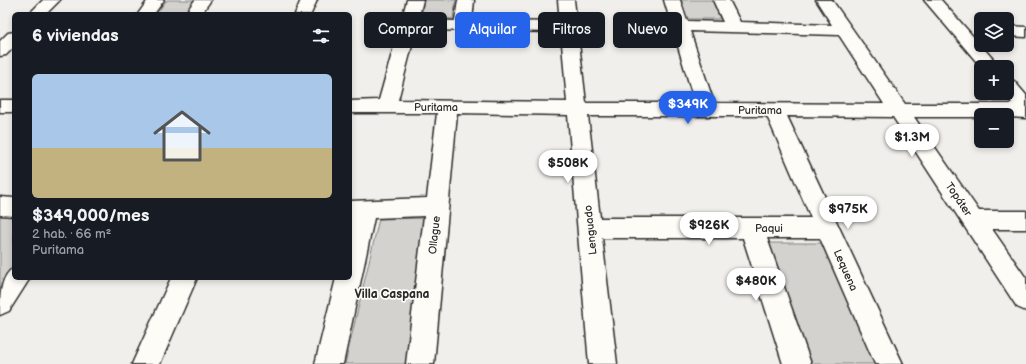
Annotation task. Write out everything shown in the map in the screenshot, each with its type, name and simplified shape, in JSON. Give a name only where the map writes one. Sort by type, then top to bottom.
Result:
[{"type":"street","points":[[39,12],[52,0]]},
{"type":"street","points":[[147,12],[156,0]]},
{"type":"street","points":[[194,12],[202,0]]},
{"type":"street","points":[[304,12],[310,0]]},
{"type":"street","points":[[412,12],[415,0]]},
{"type":"street","points":[[464,12],[466,0]]},
{"type":"street","name":"Lenguado","points":[[566,0],[567,12]]},
{"type":"street","points":[[672,0],[676,12]]},
{"type":"street","points":[[721,0],[734,28]]},
{"type":"street","name":"Topáter","points":[[824,0],[1026,299]]},
{"type":"street","points":[[932,0],[985,60]]},
{"type":"street","points":[[682,26],[843,30]]},
{"type":"street","points":[[682,29],[707,110]]},
{"type":"street","points":[[0,31],[12,31]]},
{"type":"street","points":[[959,31],[974,31]]},
{"type":"street","points":[[1014,32],[1026,32]]},
{"type":"street","points":[[0,51],[12,39]]},
{"type":"street","points":[[387,107],[403,48]]},
{"type":"street","name":"Lenguado","points":[[571,48],[603,364]]},
{"type":"street","points":[[1014,93],[1026,107]]},
{"type":"street","points":[[0,106],[12,106]]},
{"type":"street","name":"Puritama","points":[[352,107],[448,106],[578,109],[1026,111]]},
{"type":"street","name":"Ollague","points":[[420,364],[448,106]]},
{"type":"street","name":"Lequena","points":[[774,110],[889,364]]},
{"type":"street","points":[[0,206],[12,207]]},
{"type":"street","points":[[352,254],[357,210],[436,207]]},
{"type":"street","points":[[974,220],[1026,220]]},
{"type":"street","name":"Paqui","points":[[590,228],[827,228]]},
{"type":"street","points":[[752,228],[797,364]]},
{"type":"street","points":[[0,303],[16,280]]},
{"type":"street","points":[[146,364],[183,280]]},
{"type":"street","points":[[329,364],[349,280]]},
{"type":"shaded area","points":[[167,0],[196,0],[187,12],[158,12]]},
{"type":"shaded area","points":[[424,0],[456,0],[453,19],[447,19],[447,12],[422,12]]},
{"type":"shaded area","points":[[681,0],[712,0],[720,19],[688,19]]},
{"type":"shaded area","points":[[0,215],[12,215],[12,274],[0,291]]},
{"type":"shaded area","points":[[430,218],[413,364],[345,364],[379,219]]},
{"type":"shaded area","points":[[769,243],[823,243],[875,364],[812,364]]},
{"type":"district","name":"Villa Caspana","points":[[392,294]]}]
